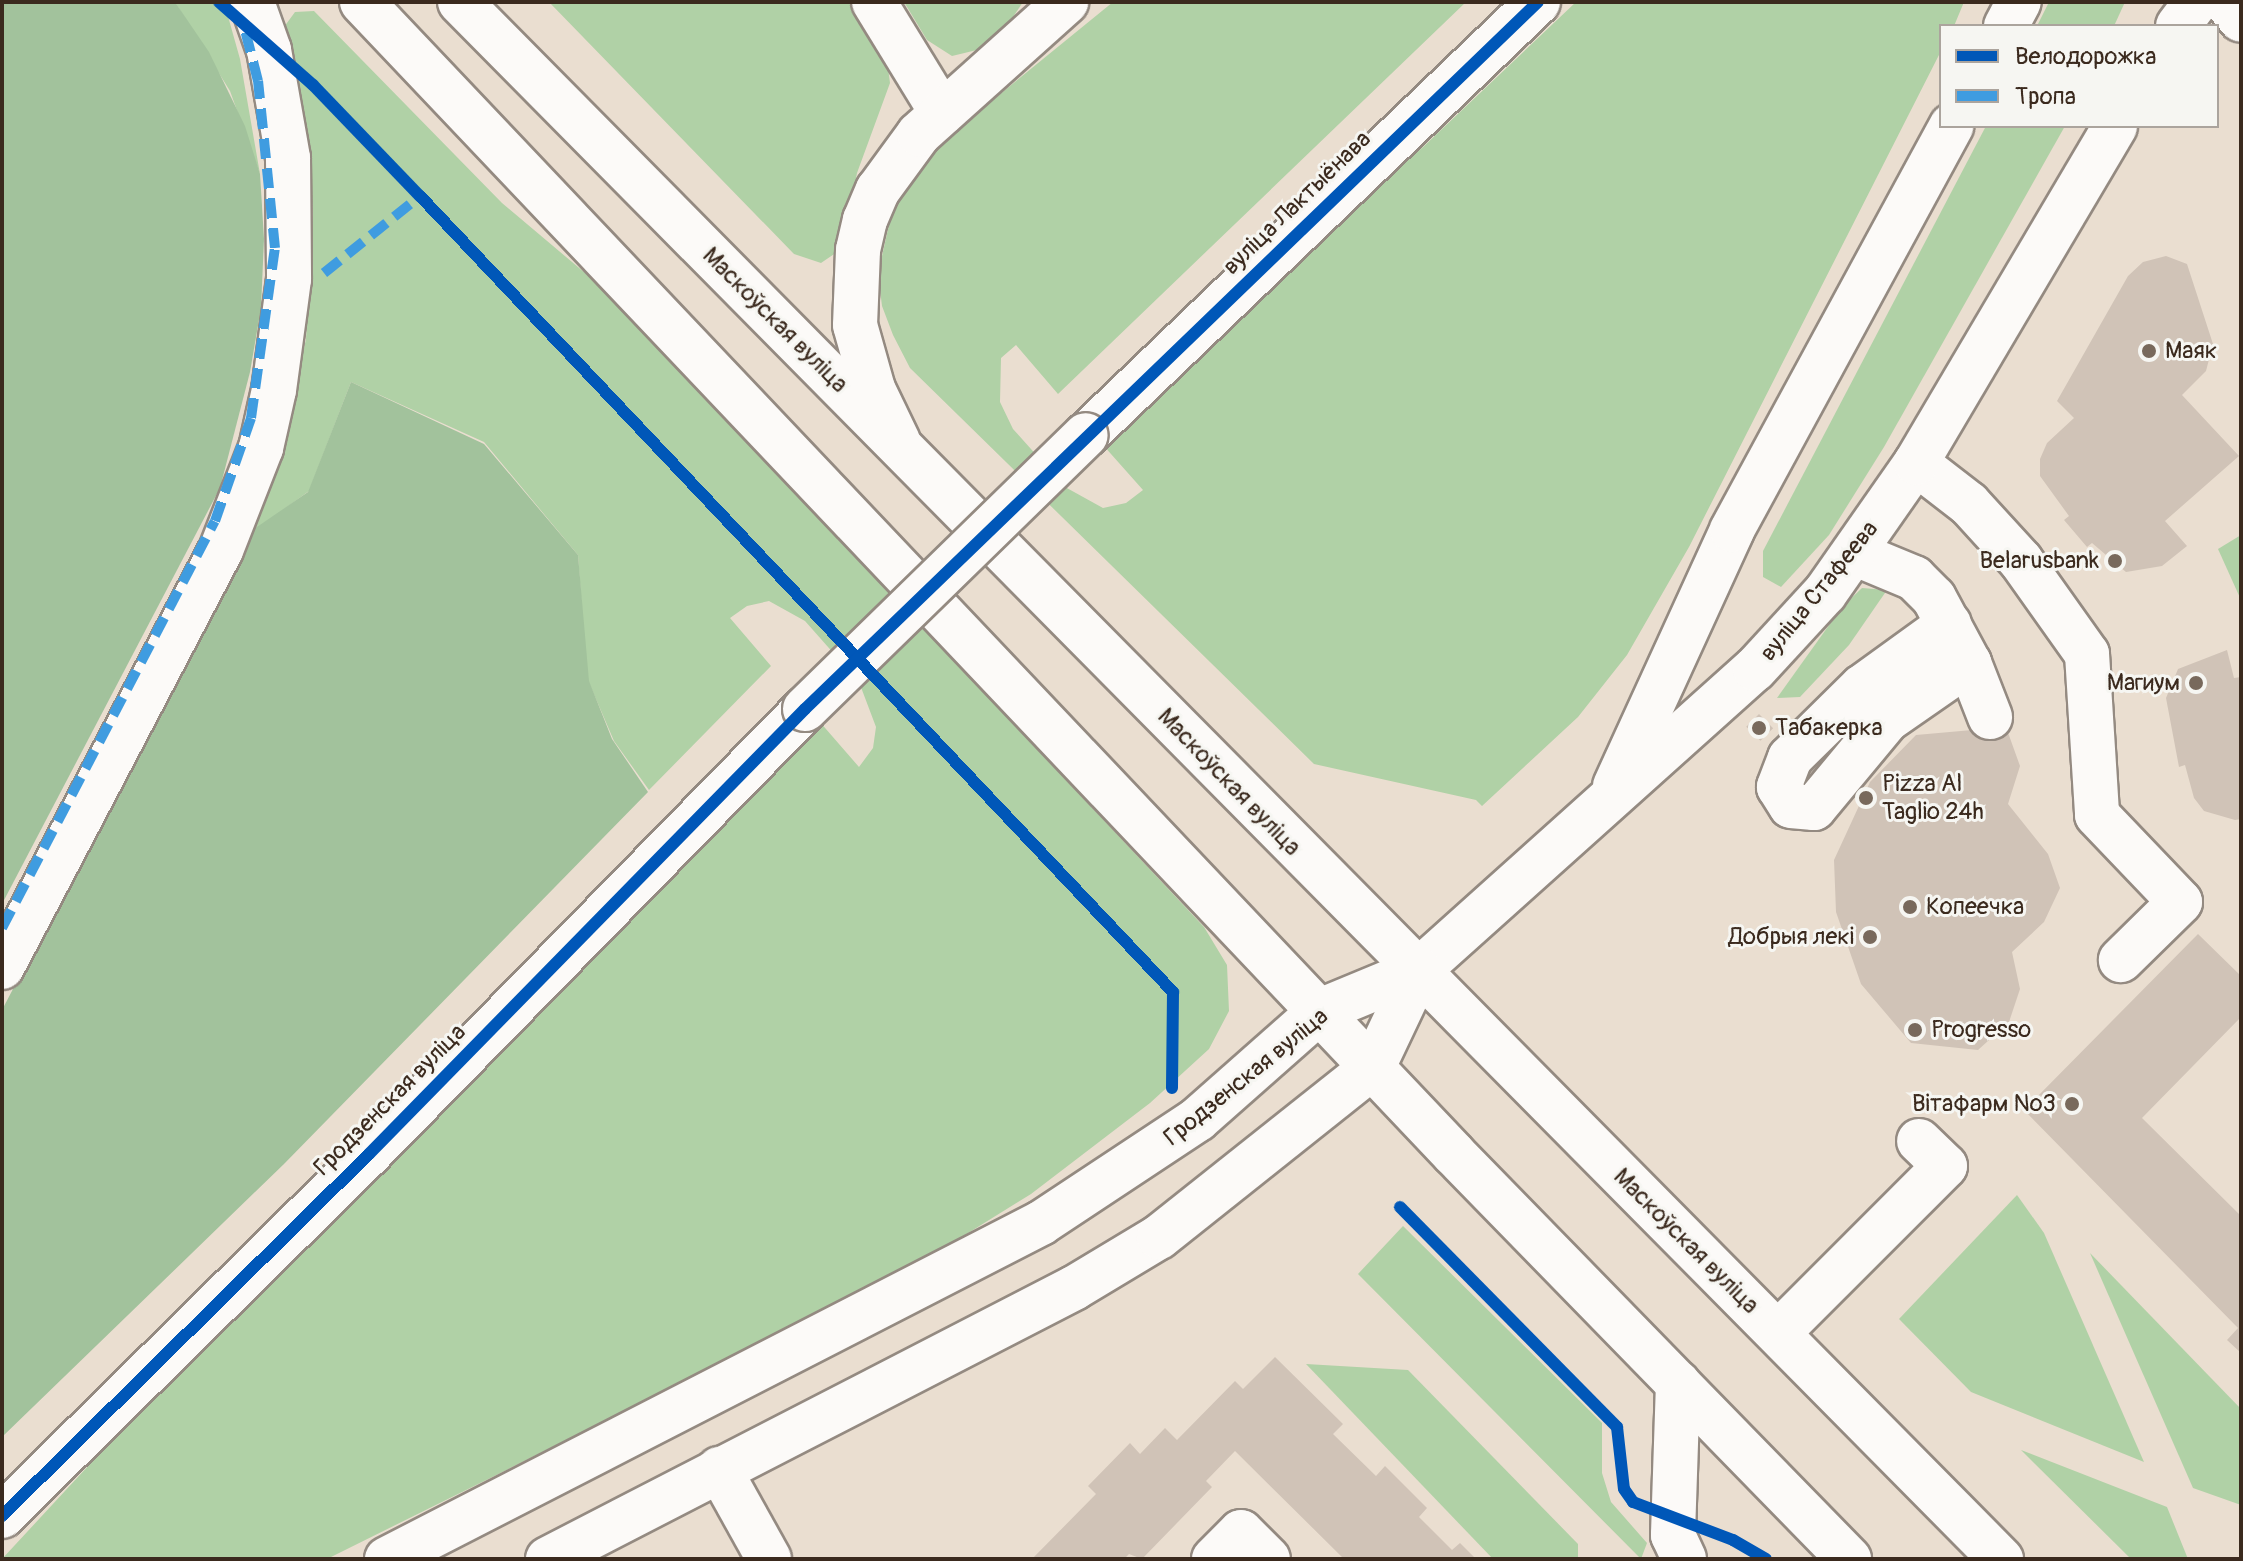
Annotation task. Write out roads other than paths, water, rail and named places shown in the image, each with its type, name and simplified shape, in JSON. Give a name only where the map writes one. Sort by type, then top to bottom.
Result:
[{"type":"main road","points":[[2,967],[221,550],[261,448],[285,335],[291,210],[281,103],[252,2]]},
{"type":"main road","points":[[362,2],[1373,1067],[1849,1559]]},
{"type":"main road","name":"Маскоўская вуліца","points":[[460,2],[2001,1559]]},
{"type":"main road","points":[[874,2],[942,113]]},
{"type":"main road","points":[[901,447],[873,389],[855,325],[858,250],[878,190],[897,160],[942,113],[1066,2]]},
{"type":"main road","name":"вуліца Лактыёнава","points":[[805,709],[1538,2]]},
{"type":"main road","points":[[2180,24],[2196,2]]},
{"type":"main road","points":[[2226,2],[2241,20]]},
{"type":"main road","points":[[1610,798],[1732,530],[1950,128]]},
{"type":"main road","name":"вуліца Стафеева","points":[[1419,970],[1755,669],[1856,554],[1916,463],[2114,128]]},
{"type":"main road","points":[[1916,463],[1969,504],[2021,561],[2087,654],[2097,815],[2180,902],[2121,960]]},
{"type":"main road","points":[[1856,554],[1914,578],[1934,598],[1969,663],[1990,717]]},
{"type":"main road","points":[[1949,624],[1862,687],[1790,758],[1779,787],[1791,806],[1814,808],[1887,720],[1969,663]]},
{"type":"main road","name":"Гродзенская вуліца","points":[[2,1516],[369,1154],[805,709]]},
{"type":"main road","points":[[548,1559],[1035,1309],[1147,1245],[1247,1172],[1373,1067],[1419,970]]},
{"type":"main road","name":"Гродзенская вуліца","points":[[387,1559],[1041,1223],[1198,1119],[1320,1011],[1419,970]]},
{"type":"main road","points":[[1771,1326],[1945,1166],[1919,1141]]},
{"type":"main road","points":[[1771,1326],[1866,1217],[1855,1204]]},
{"type":"main road","points":[[1678,1383],[1673,1535],[1684,1559]]},
{"type":"main road","points":[[719,1469],[769,1559]]},
{"type":"main road","points":[[1214,1559],[1241,1532],[1268,1559]]},
{"type":"place","name":"Маяк","points":[[2149,351]]},
{"type":"place","name":"Belarusbank","points":[[2115,561]]},
{"type":"place","name":"Магиум","points":[[2196,683]]},
{"type":"place","name":"Табакерка","points":[[1759,728]]},
{"type":"place","name":"Pizza Al Taglio 24h","points":[[1866,798]]},
{"type":"place","name":"Копеечка","points":[[1910,907]]},
{"type":"place","name":"Добрыя лекі","points":[[1870,937]]},
{"type":"place","name":"Progresso","points":[[1915,1030]]},
{"type":"place","name":"Вітафарм №3","points":[[2072,1104]]}]
